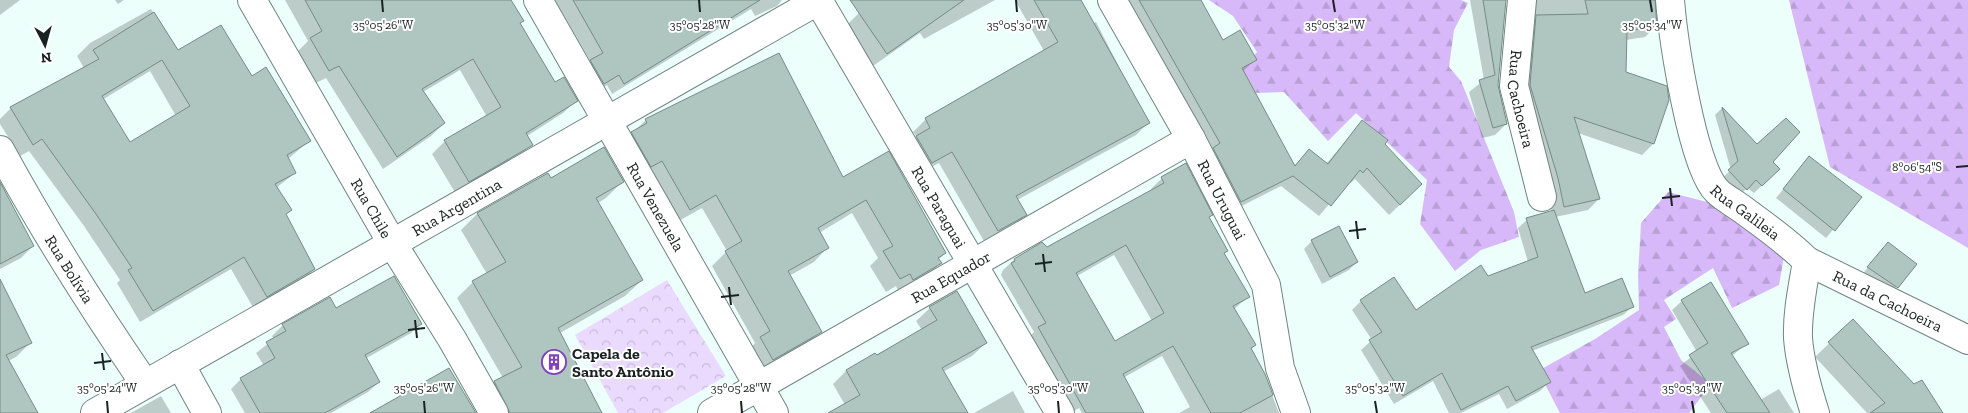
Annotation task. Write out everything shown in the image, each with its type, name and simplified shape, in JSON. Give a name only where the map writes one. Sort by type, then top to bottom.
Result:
[{"type":"street","name":"Rua Chile","points":[[252,0],[392,243],[452,339],[494,413]]},
{"type":"street","name":"Rua Venezuela","points":[[538,0],[774,413]]},
{"type":"street","name":"Rua Argentina","points":[[95,413],[818,0]]},
{"type":"street","name":"Rua Paraguai","points":[[818,0],[1060,413]]},
{"type":"street","name":"Rua Uruguai","points":[[1112,0],[1191,139],[1266,285],[1280,368],[1296,413]]},
{"type":"street","name":"Rua Cachoeira","points":[[1522,0],[1514,86],[1542,197]]},
{"type":"street","name":"Rua Galileia","points":[[1670,0],[1673,31],[1694,140],[1706,174],[1716,190],[1786,240],[1808,261]]},
{"type":"street","name":"Rua Equador","points":[[712,413],[1191,139]]},
{"type":"street","name":"Rua Bolívia","points":[[0,150],[33,211],[107,329],[145,384]]},
{"type":"street","name":"Rua da Cachoeira","points":[[1808,261],[1968,340]]},
{"type":"street","points":[[1808,261],[1799,313],[1798,336],[1806,386],[1815,413]]},
{"type":"street","points":[[180,364],[207,413]]},
{"type":"green space","points":[[1209,0],[1461,0],[1468,3],[1454,30],[1449,67],[1461,81],[1514,212],[1519,237],[1481,250],[1455,271],[1420,224],[1427,180],[1356,113],[1328,141],[1284,92],[1253,93],[1241,71],[1257,52],[1233,16]]},
{"type":"green space","points":[[1789,0],[1968,0],[1968,248],[1830,167]]},
{"type":"green space","points":[[1668,192],[1711,203],[1785,251],[1779,285],[1732,308],[1713,268],[1664,300],[1676,319],[1664,327],[1681,360],[1711,384],[1689,413],[1560,413],[1538,371],[1595,339],[1639,310],[1638,275],[1641,223]]},
{"type":"green space","points":[[667,280],[726,376],[663,413],[618,413],[575,335]]},
{"type":"building","points":[[305,0],[511,0],[524,21],[520,23],[555,82],[564,77],[578,101],[526,133],[533,145],[469,182],[444,140],[501,107],[473,59],[422,89],[445,123],[397,157],[339,66],[329,71],[310,38],[322,31]]},
{"type":"building","points":[[573,0],[760,0],[624,84],[619,75],[604,84],[590,60],[603,53]]},
{"type":"building","points":[[850,0],[964,0],[887,54]]},
{"type":"building","points":[[1034,0],[1081,0],[1150,123],[1016,196],[1027,215],[998,231],[952,152],[932,163],[916,136],[930,128],[925,118],[1058,42]]},
{"type":"building","points":[[1139,0],[1201,0],[1223,40],[1240,30],[1257,60],[1242,68],[1295,166],[1309,149],[1328,164],[1362,120],[1388,140],[1385,144],[1422,184],[1400,205],[1367,168],[1363,173],[1360,170],[1331,206],[1293,176],[1241,202],[1213,148],[1220,143]]},
{"type":"building","points":[[1483,0],[1506,0],[1498,85],[1507,124],[1493,128],[1479,80],[1495,75]]},
{"type":"building","points":[[1585,0],[1655,0],[1657,26],[1627,31],[1626,72],[1667,86],[1669,100],[1654,144],[1574,117],[1600,199],[1564,207],[1558,178],[1530,85],[1536,15],[1588,14]]},
{"type":"building","points":[[154,12],[178,50],[221,25],[252,76],[266,67],[311,141],[287,155],[296,173],[275,184],[292,210],[286,214],[315,269],[267,297],[244,257],[153,311],[128,270],[132,268],[96,214],[42,139],[33,145],[10,107],[99,59],[93,50]],"holes":[[[162,60],[190,106],[130,142],[102,96]]]},
{"type":"building","points":[[779,53],[843,177],[889,151],[946,253],[938,258],[942,263],[913,280],[910,274],[900,279],[883,251],[893,246],[866,200],[818,228],[829,248],[788,271],[822,332],[773,360],[760,337],[770,331],[725,251],[742,241],[716,195],[690,210],[662,161],[651,167],[631,132],[647,123],[645,119]]},
{"type":"building","points":[[1722,107],[1757,144],[1786,118],[1800,132],[1773,162],[1780,169],[1762,186],[1756,180],[1747,190],[1728,170],[1738,161]]},
{"type":"building","points":[[604,147],[624,182],[596,198],[643,280],[558,328],[602,413],[510,413],[494,381],[522,367],[472,281],[506,262],[477,213],[548,173],[551,178]]},
{"type":"building","points":[[1809,156],[1862,197],[1835,231],[1783,189]]},
{"type":"building","points":[[1186,163],[1213,215],[1209,217],[1228,251],[1224,253],[1250,297],[1233,306],[1256,345],[1251,348],[1265,374],[1273,395],[1240,413],[1211,413],[1173,346],[1123,374],[1144,413],[1086,413],[1038,327],[1046,323],[1011,263],[1015,261],[1014,259],[1042,242],[1047,247],[1164,183],[1161,177]],"holes":[[[1126,245],[1164,313],[1115,341],[1076,273]]]},
{"type":"building","points":[[0,182],[34,246],[0,264]]},
{"type":"building","points":[[1554,210],[1585,293],[1622,278],[1634,307],[1531,347],[1551,382],[1516,401],[1508,386],[1461,410],[1442,373],[1403,396],[1369,340],[1382,332],[1360,300],[1394,277],[1416,310],[1481,265],[1488,276],[1538,257],[1526,218]]},
{"type":"building","points":[[1339,226],[1358,262],[1330,277],[1311,240]]},
{"type":"building","points":[[1888,242],[1917,264],[1898,288],[1867,267]]},
{"type":"building","points":[[394,276],[422,324],[365,355],[380,382],[325,413],[260,413],[240,378],[275,358],[266,342],[286,331],[282,324],[330,297],[336,308]]},
{"type":"building","points":[[0,279],[32,343],[6,355],[38,413],[0,413]]},
{"type":"building","points":[[1711,282],[1749,344],[1731,353],[1770,413],[1727,413],[1689,355],[1708,343],[1681,300]]},
{"type":"building","points":[[957,291],[987,343],[942,368],[968,413],[828,413],[860,395],[846,370],[875,353],[877,355],[937,320],[929,307]]},
{"type":"building","points":[[1853,319],[1914,384],[1922,380],[1943,413],[1870,413],[1885,403],[1828,342]]},
{"type":"building","points":[[449,368],[476,413],[370,413]]},
{"type":"place","name":"Capela de Santo Antônio","points":[[554,362]]}]
